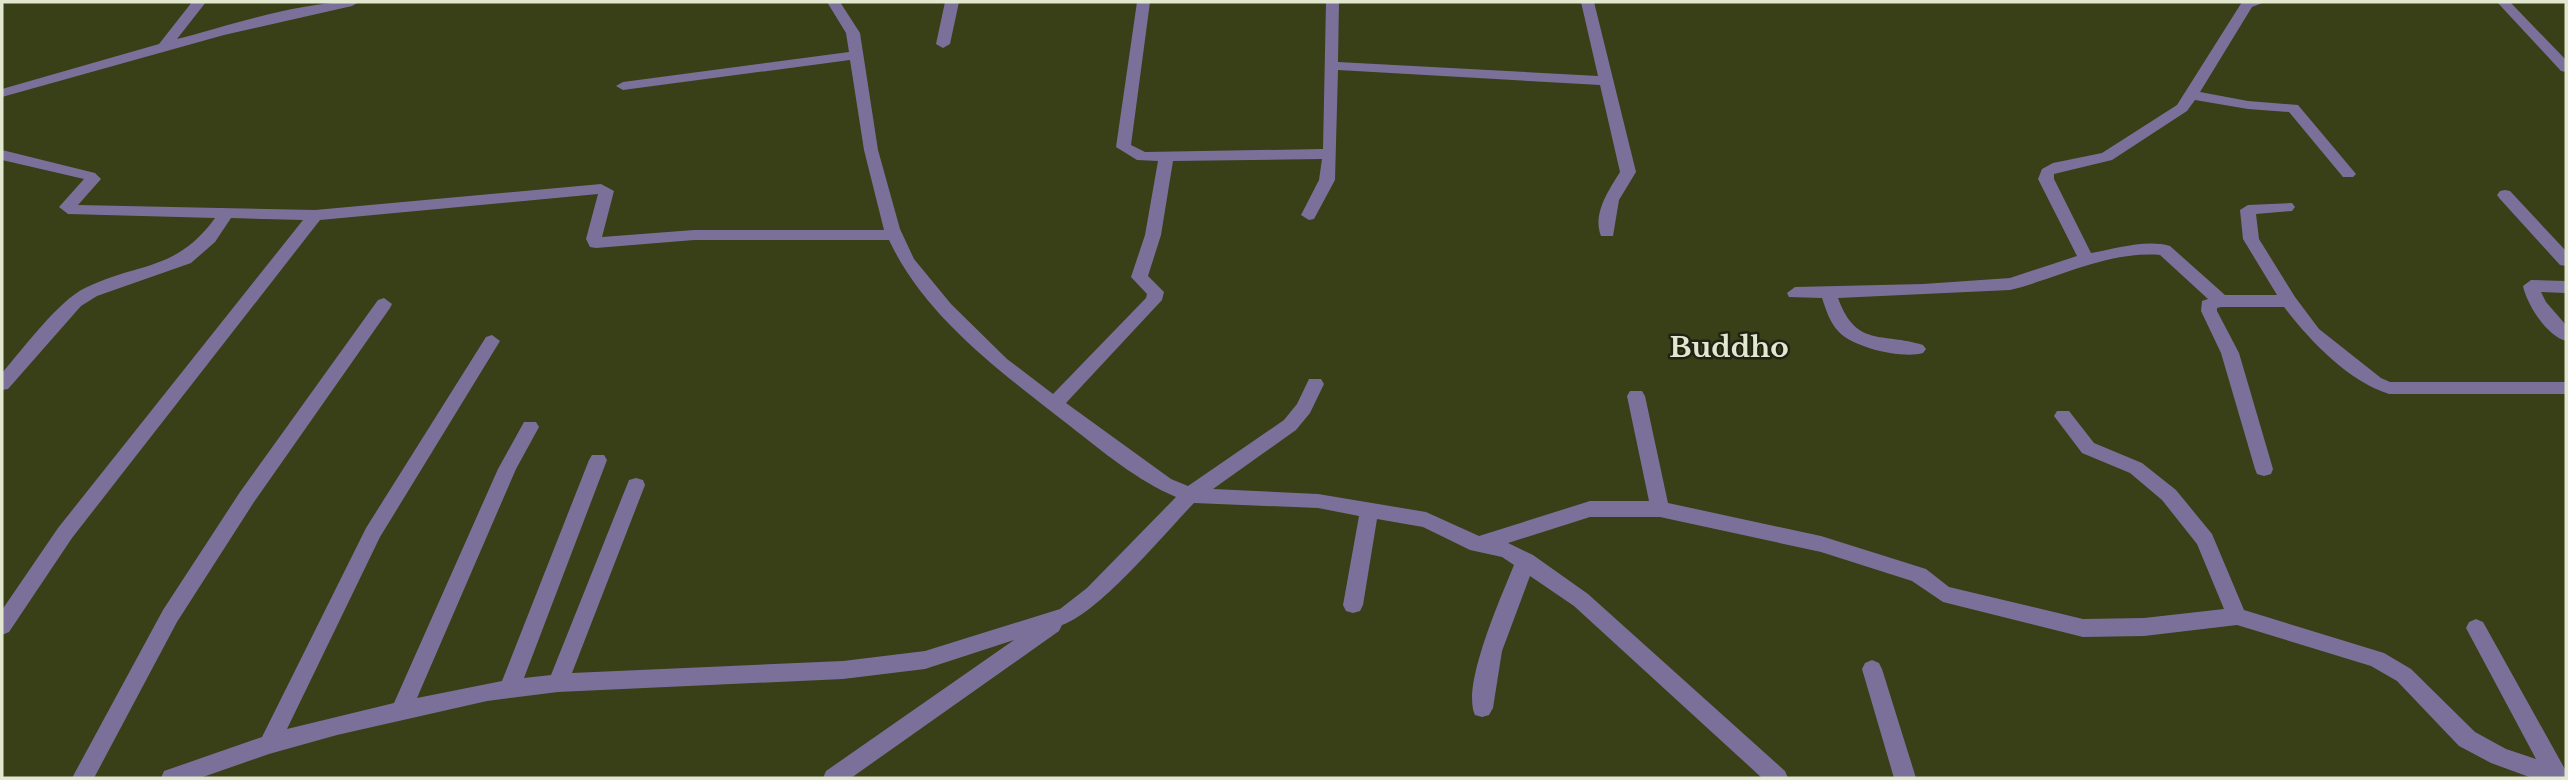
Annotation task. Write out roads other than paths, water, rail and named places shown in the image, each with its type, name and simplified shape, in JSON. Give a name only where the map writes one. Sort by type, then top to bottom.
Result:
[{"type":"street","points":[[164,46],[199,2]]},
{"type":"street","points":[[2,93],[274,17],[352,2]]},
{"type":"street","points":[[834,2],[853,33],[871,150],[895,235],[907,261],[945,308],[1001,363],[1154,477],[1190,495],[1318,501],[1426,520],[1477,544],[1507,550],[1581,600],[1777,778]]},
{"type":"street","points":[[943,44],[952,2]]},
{"type":"street","points":[[1143,2],[1123,147],[1142,157],[1166,158],[1330,154]]},
{"type":"street","points":[[1309,215],[1327,180],[1330,154],[1332,2]]},
{"type":"street","points":[[1588,2],[1628,172],[1611,197],[1606,211],[1607,232]]},
{"type":"street","points":[[2087,259],[2046,179],[2047,172],[2053,168],[2108,157],[2182,107],[2247,4],[2258,2]]},
{"type":"street","points":[[2503,2],[2566,68]]},
{"type":"street","points":[[623,86],[856,55]]},
{"type":"street","points":[[1332,66],[1607,82]]},
{"type":"street","points":[[2192,95],[2248,105],[2294,107],[2348,174]]},
{"type":"street","points":[[2,155],[90,176],[93,179],[67,207],[74,210],[314,215],[601,189],[606,191],[594,239],[596,243],[694,235],[895,235]]},
{"type":"street","points":[[1054,404],[1154,300],[1157,292],[1139,277],[1139,270],[1153,235],[1166,158]]},
{"type":"street","points":[[2504,195],[2566,261]]},
{"type":"street","points":[[2287,208],[2248,210],[2251,239],[2289,301],[2323,343],[2337,351],[2375,383],[2389,388],[2566,388]]},
{"type":"street","points":[[2,384],[75,302],[91,292],[185,259],[209,238],[228,213]]},
{"type":"street","points":[[2,626],[65,533],[314,215]]},
{"type":"street","points":[[1796,293],[1923,290],[2010,284],[2087,259],[2151,249],[2164,250],[2221,300]]},
{"type":"street","points":[[2566,287],[2531,286],[2532,293],[2547,316],[2566,335]]},
{"type":"street","points":[[1828,292],[1841,325],[1861,338],[1884,346],[1917,349]]},
{"type":"street","points":[[2264,469],[2230,353],[2208,305],[2221,300],[2289,301]]},
{"type":"street","points":[[82,778],[170,616],[247,497],[384,304]]},
{"type":"street","points":[[269,744],[373,533],[492,341]]},
{"type":"street","points":[[834,778],[1094,594],[1190,495],[1290,425],[1304,408],[1315,384]]},
{"type":"street","points":[[1636,396],[1660,509]]},
{"type":"street","points":[[2063,416],[2088,448],[2136,468],[2169,495],[2205,540],[2237,616]]},
{"type":"street","points":[[402,709],[507,469],[530,427]]},
{"type":"street","points":[[509,689],[598,460]]},
{"type":"street","points":[[558,683],[636,485]]},
{"type":"street","points":[[1477,544],[1590,509],[1660,509],[1821,544],[1919,575],[1943,594],[2038,620],[2083,628],[2144,627],[2237,616],[2377,659],[2404,675],[2467,739],[2499,756],[2557,777]]},
{"type":"street","points":[[1353,605],[1369,510]]},
{"type":"street","points":[[1482,708],[1483,684],[1507,608],[1526,561]]},
{"type":"street","points":[[172,778],[269,744],[402,709],[509,689],[558,683],[843,670],[925,660],[1066,615]]},
{"type":"street","points":[[2476,628],[2557,777]]},
{"type":"street","points":[[1872,669],[1905,778]]},
{"type":"district","name":"Buddho","points":[[1729,347]]}]
